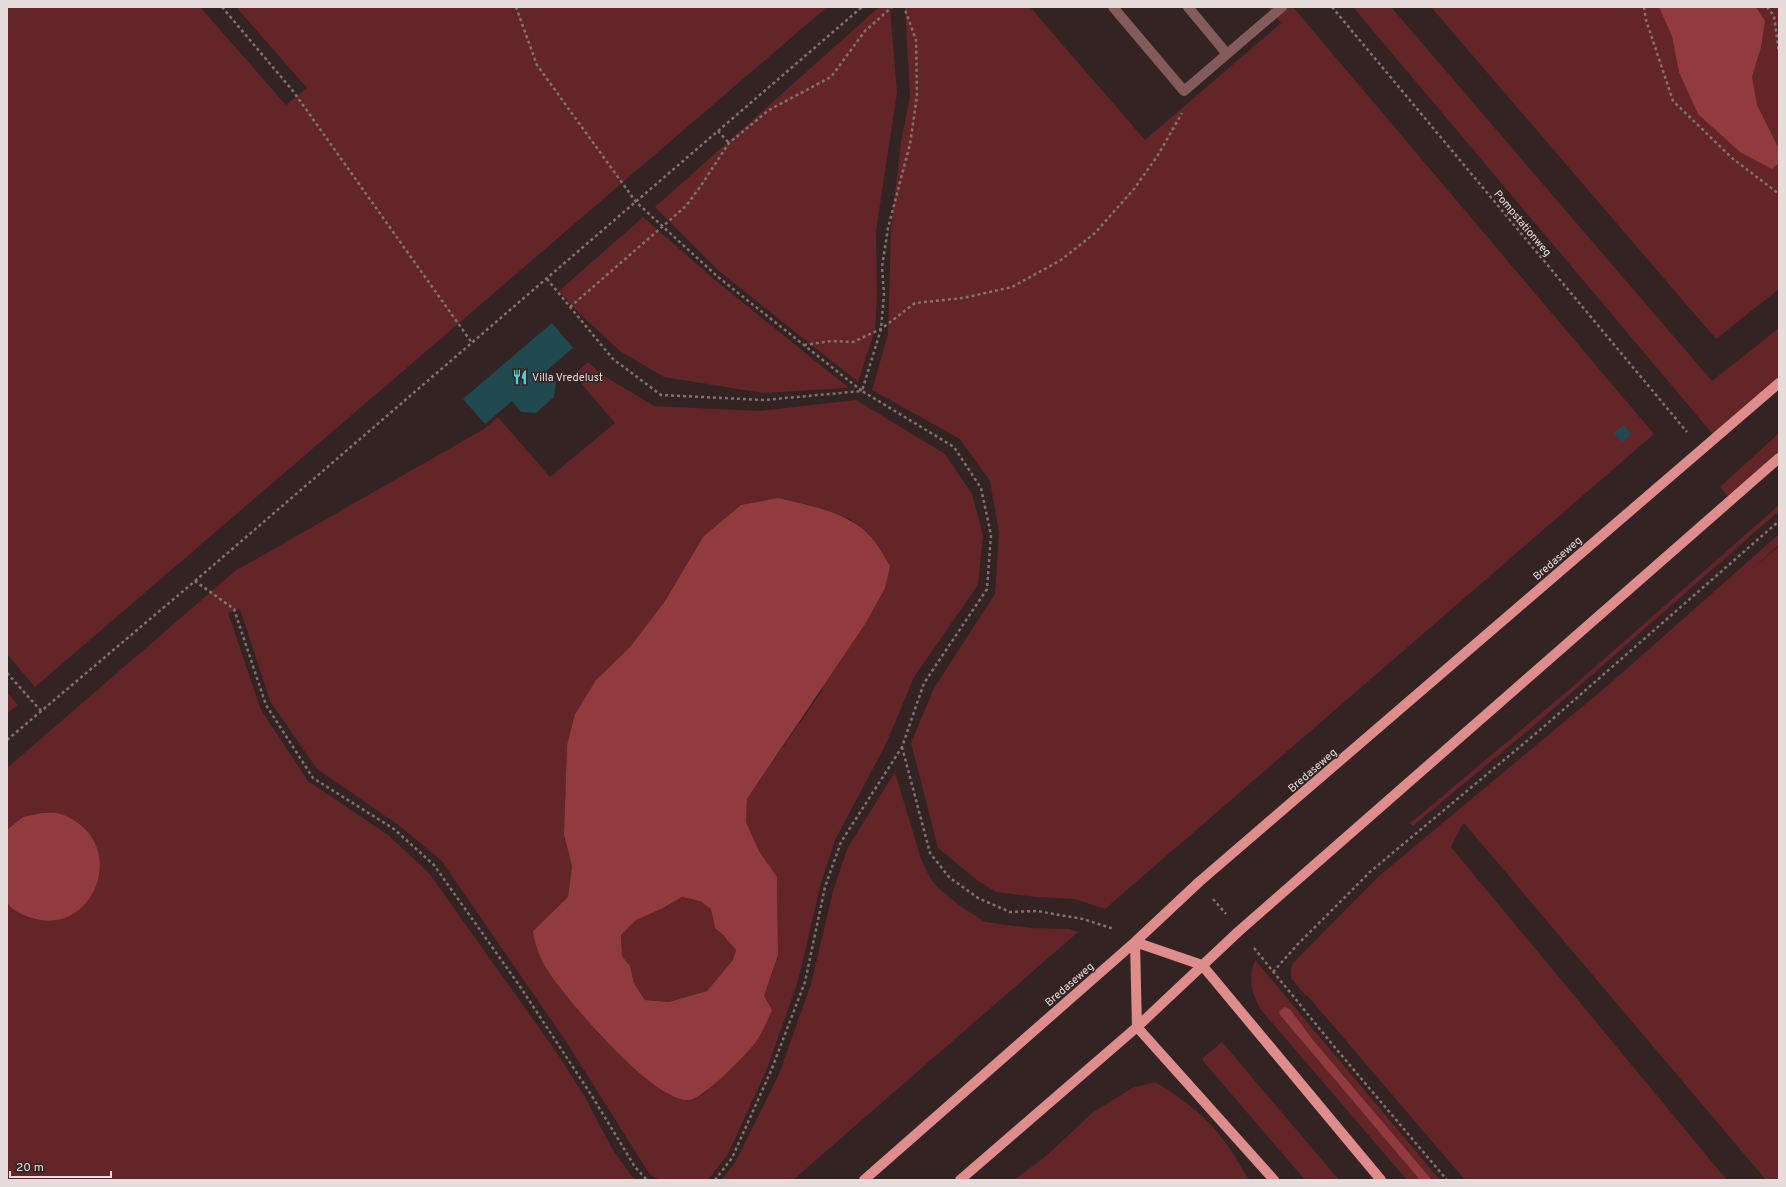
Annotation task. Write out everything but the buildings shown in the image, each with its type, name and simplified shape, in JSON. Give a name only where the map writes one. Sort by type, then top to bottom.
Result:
[{"type":"main road","name":"Bredaseweg","points":[[864,1180],[1135,942],[1200,882],[1779,383]]},
{"type":"main road","points":[[960,1180],[1138,1027],[1239,931],[1779,458]]},
{"type":"main road","points":[[1274,1180],[1138,1027],[1135,942],[1202,965],[1381,1180]]},
{"type":"lane","points":[[1113,7],[1184,91],[1282,7]]},
{"type":"lane","points":[[1188,7],[1227,54]]},
{"type":"path","points":[[222,7],[293,91],[472,343]]},
{"type":"path","points":[[516,7],[537,65],[636,202],[718,277],[862,391],[954,448],[981,488],[991,535],[987,589],[924,683],[902,747],[841,842],[825,887],[802,990],[771,1071],[732,1158],[715,1180]]},
{"type":"path","points":[[7,740],[196,581],[862,7]]},
{"type":"path","points":[[570,307],[686,206],[729,143],[769,110],[831,77],[865,31],[892,7]]},
{"type":"path","points":[[862,391],[881,328],[884,294],[882,267],[888,228],[910,144],[917,96],[916,40],[904,7]]},
{"type":"path","name":"Pompstationweg","points":[[1332,7],[1701,449]]},
{"type":"path","points":[[1644,7],[1646,20],[1673,102],[1732,158],[1779,194]]},
{"type":"path","points":[[1767,7],[1774,16],[1779,53]]},
{"type":"path","points":[[804,345],[832,341],[853,342],[881,328],[915,303],[963,298],[1012,287],[1061,260],[1095,233],[1134,189],[1158,155],[1185,108]]},
{"type":"path","points":[[718,131],[729,143]]},
{"type":"path","points":[[547,279],[613,359],[661,395],[764,400],[862,391]]},
{"type":"path","points":[[1273,972],[1297,945],[1371,871],[1540,730],[1779,521]]},
{"type":"path","points":[[196,581],[234,610],[266,705],[313,778],[394,829],[434,865],[519,985],[592,1096],[634,1168],[647,1180]]},
{"type":"path","points":[[7,673],[42,712]]},
{"type":"path","points":[[902,747],[930,853],[949,877],[978,898],[1010,912],[1037,911],[1084,919],[1121,931]]},
{"type":"path","points":[[1200,882],[1239,931],[1447,1180]]},
{"type":"shaded area","points":[[7,7],[200,7],[286,105],[307,88],[236,7],[827,7],[35,687],[7,654]]},
{"type":"shaded area","points":[[879,7],[890,7],[897,93],[876,231],[877,296],[875,330],[858,382],[720,272],[655,207]]},
{"type":"shaded area","points":[[905,7],[1030,7],[1145,140],[1281,23],[1268,7],[1293,7],[1654,434],[1105,909],[1074,899],[1036,897],[996,892],[977,880],[938,848],[911,743],[934,688],[995,594],[999,532],[990,481],[960,439],[872,390],[888,334],[891,229],[901,142],[910,96]]},
{"type":"shaded area","points":[[1353,7],[1391,7],[1712,381],[1779,328],[1779,384],[1716,438]]},
{"type":"shaded area","points":[[1431,7],[1779,7],[1779,289],[1716,339]]},
{"type":"shaded area","points":[[1659,7],[1756,7],[1765,21],[1761,47],[1752,77],[1757,105],[1779,149],[1779,163],[1772,169],[1740,152],[1698,114],[1679,72],[1672,36]]},
{"type":"shaded area","points":[[643,217],[715,280],[849,388],[763,393],[664,377],[620,351],[579,313],[559,291]]},
{"type":"shaded area","points":[[588,362],[601,374],[654,406],[760,411],[856,400],[945,454],[972,494],[983,535],[978,585],[914,677],[887,742],[835,840],[821,883],[798,981],[767,1069],[728,1154],[708,1180],[660,1180],[650,1175],[567,1043],[441,860],[397,824],[317,769],[270,701],[240,609],[228,613],[261,710],[308,781],[388,835],[429,873],[557,1053],[585,1097],[611,1147],[633,1178],[637,1180],[7,1180],[7,768],[235,571],[484,429],[498,417],[550,477],[615,423],[574,375]],"holes":[[[778,498],[810,505],[851,520],[871,536],[821,692],[747,799],[746,822],[759,851],[777,877],[778,955],[764,996],[704,1094],[689,1100],[673,1096],[622,1057],[597,1032],[547,970],[533,931],[568,897],[572,866],[564,835],[567,745],[575,714],[596,680],[630,647],[665,601],[703,537]]]},
{"type":"shaded area","points":[[1779,433],[1779,458],[1732,501],[1720,487]]},
{"type":"shaded area","points":[[778,498],[815,507],[841,516],[862,529],[871,537],[879,547],[890,566],[885,588],[865,624],[747,799],[746,822],[759,851],[777,877],[778,955],[764,996],[772,1010],[758,1039],[743,1057],[714,1085],[695,1098],[689,1100],[673,1096],[654,1085],[634,1068],[591,1025],[558,985],[545,966],[538,952],[533,931],[568,897],[572,866],[564,835],[567,745],[575,714],[596,680],[630,647],[665,601],[703,537],[741,505]],"holes":[[[682,897],[700,901],[711,909],[715,928],[736,950],[733,960],[707,991],[669,1002],[645,1000],[634,983],[630,966],[622,956],[621,935],[636,920],[661,909]]]},
{"type":"shaded area","points":[[1779,505],[1779,511],[1537,723],[1413,826],[1410,823],[1571,688]]},
{"type":"shaded area","points":[[1779,534],[1779,545],[1749,571],[1779,546],[1779,1180],[1766,1180],[1464,823],[1451,847],[1727,1180],[1465,1180],[1291,978],[1291,968],[1293,963],[1379,876],[1613,681]]},
{"type":"shaded area","points":[[7,692],[18,705],[7,713]]},
{"type":"shaded area","points":[[895,772],[921,859],[930,878],[937,887],[959,905],[985,922],[1033,928],[1069,929],[1078,932],[793,1180],[721,1180],[736,1161],[779,1074],[811,984],[833,891],[848,847]]},
{"type":"shaded area","points":[[42,813],[56,813],[63,815],[84,828],[95,843],[99,859],[99,876],[93,892],[84,905],[71,915],[55,920],[36,919],[16,911],[7,903],[7,830],[23,817]]},
{"type":"shaded area","points":[[682,897],[700,901],[711,909],[715,928],[736,950],[734,960],[707,991],[669,1002],[645,1000],[634,983],[630,966],[622,956],[621,935],[636,920],[661,909]]},
{"type":"shaded area","points":[[1255,960],[1440,1180],[1432,1180],[1313,1040],[1290,1009],[1279,1012],[1420,1180],[1407,1180],[1262,1011],[1255,998],[1251,980]]},
{"type":"shaded area","points":[[1284,1007],[1290,1009],[1313,1040],[1432,1180],[1420,1180],[1280,1015],[1279,1012]]},
{"type":"shaded area","points":[[1222,1042],[1339,1180],[1305,1180],[1204,1062],[1202,1059]]},
{"type":"shaded area","points":[[1155,1082],[1187,1103],[1206,1120],[1223,1139],[1250,1180],[1014,1180],[1045,1157],[1092,1113],[1132,1088]]},
{"type":"place","name":"Villa Vredelust","points":[[520,377]]}]
